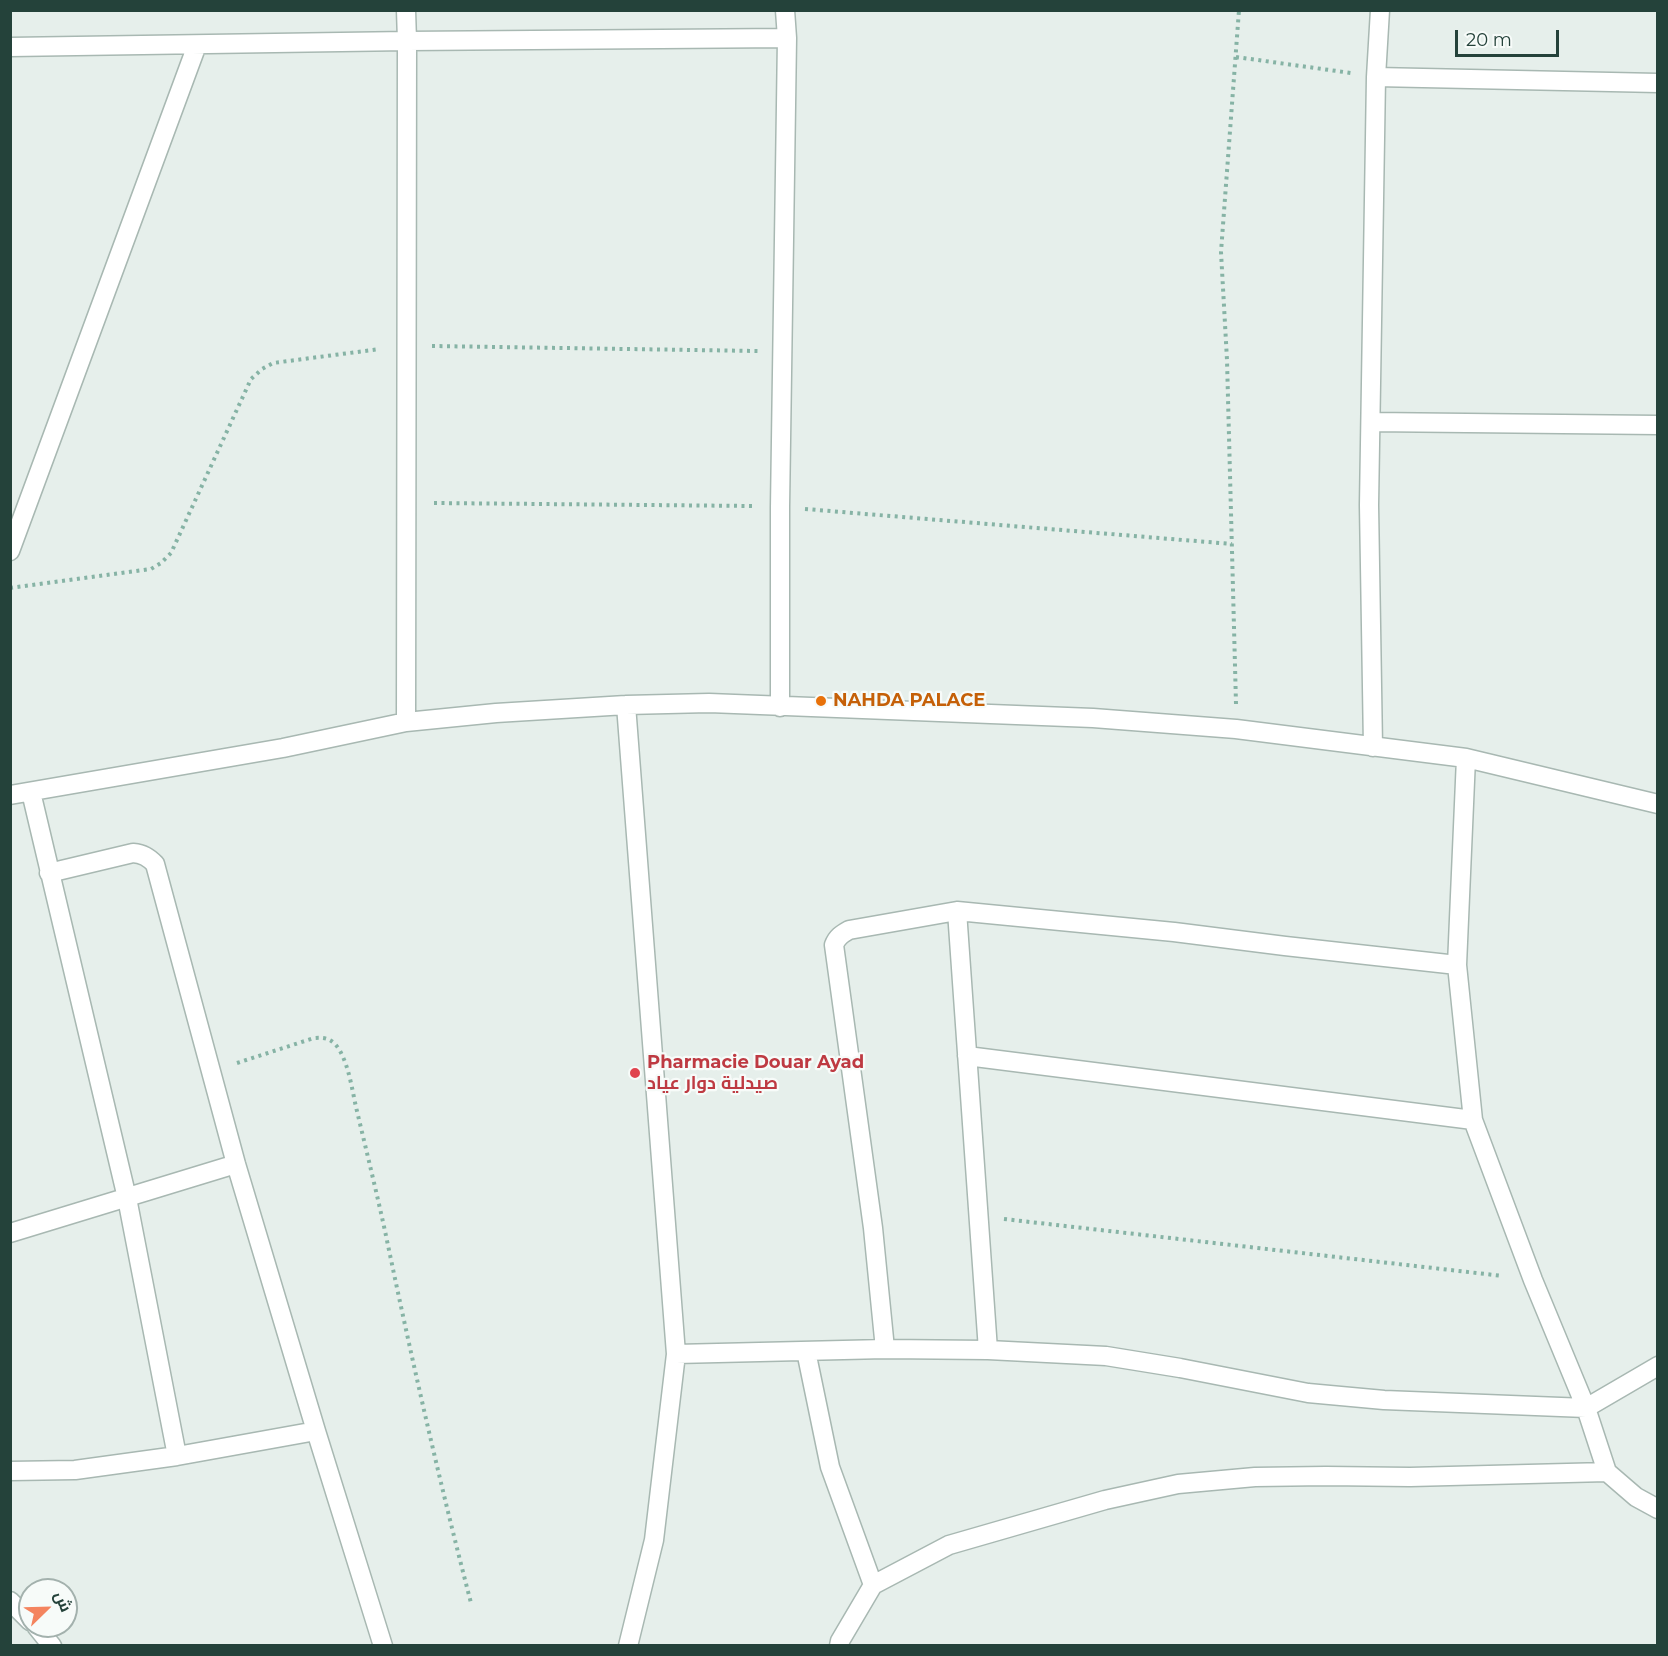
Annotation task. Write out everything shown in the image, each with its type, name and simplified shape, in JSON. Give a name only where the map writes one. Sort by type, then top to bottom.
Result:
[{"type":"street","points":[[406,10],[406,722]]},
{"type":"street","points":[[780,707],[780,507],[787,38],[785,10]]},
{"type":"street","points":[[1373,747],[1369,505],[1376,77],[1380,10]]},
{"type":"street","points":[[10,47],[787,38]]},
{"type":"street","points":[[10,551],[197,45]]},
{"type":"street","points":[[1376,77],[1658,83]]},
{"type":"street","points":[[1371,422],[1658,425]]},
{"type":"street","points":[[10,795],[284,748],[406,722],[496,713],[626,705],[709,703],[1093,717],[1236,729],[1466,758],[1658,804]]},
{"type":"street","points":[[626,705],[676,1354],[654,1540],[628,1646]]},
{"type":"street","points":[[1466,758],[1457,965],[1473,1120],[1533,1280],[1586,1408],[1607,1472],[1636,1497],[1658,1509]]},
{"type":"street","points":[[31,792],[127,1198],[177,1456]]},
{"type":"street","points":[[49,873],[133,853],[148,857],[155,864],[236,1164],[383,1646]]},
{"type":"street","points":[[885,1349],[873,1228],[834,945],[836,939],[842,934],[849,930],[957,911],[1174,932],[1457,965]]},
{"type":"street","points":[[957,911],[988,1350]]},
{"type":"street","points":[[968,1056],[1473,1120]]},
{"type":"street","points":[[10,1233],[236,1164]]},
{"type":"street","points":[[676,1354],[885,1349],[988,1350],[1106,1356],[1308,1393],[1384,1400],[1586,1408],[1658,1366]]},
{"type":"street","points":[[806,1351],[830,1467],[873,1585]]},
{"type":"street","points":[[10,1472],[75,1470],[177,1456],[316,1431]]},
{"type":"street","points":[[839,1646],[873,1585],[949,1545],[1105,1500],[1178,1484],[1255,1477],[1410,1478],[1607,1472]]},
{"type":"path","points":[[1236,729],[1227,360],[1221,252],[1239,10]]},
{"type":"path","points":[[1236,57],[1376,77]]},
{"type":"path","points":[[10,588],[151,569],[161,563],[171,553],[251,379],[273,363],[406,346],[782,352]]},
{"type":"path","points":[[406,502],[780,507],[1232,544]]},
{"type":"path","points":[[211,1072],[314,1038],[325,1037],[340,1050],[372,1174],[423,1410],[471,1603]]},
{"type":"path","points":[[978,1216],[1533,1280]]},
{"type":"place","name":"NAHDA PALACE","points":[[821,701]]},
{"type":"place","name":"Pharmacie Douar Ayad صيدلية دوار عياد","points":[[635,1073]]}]
